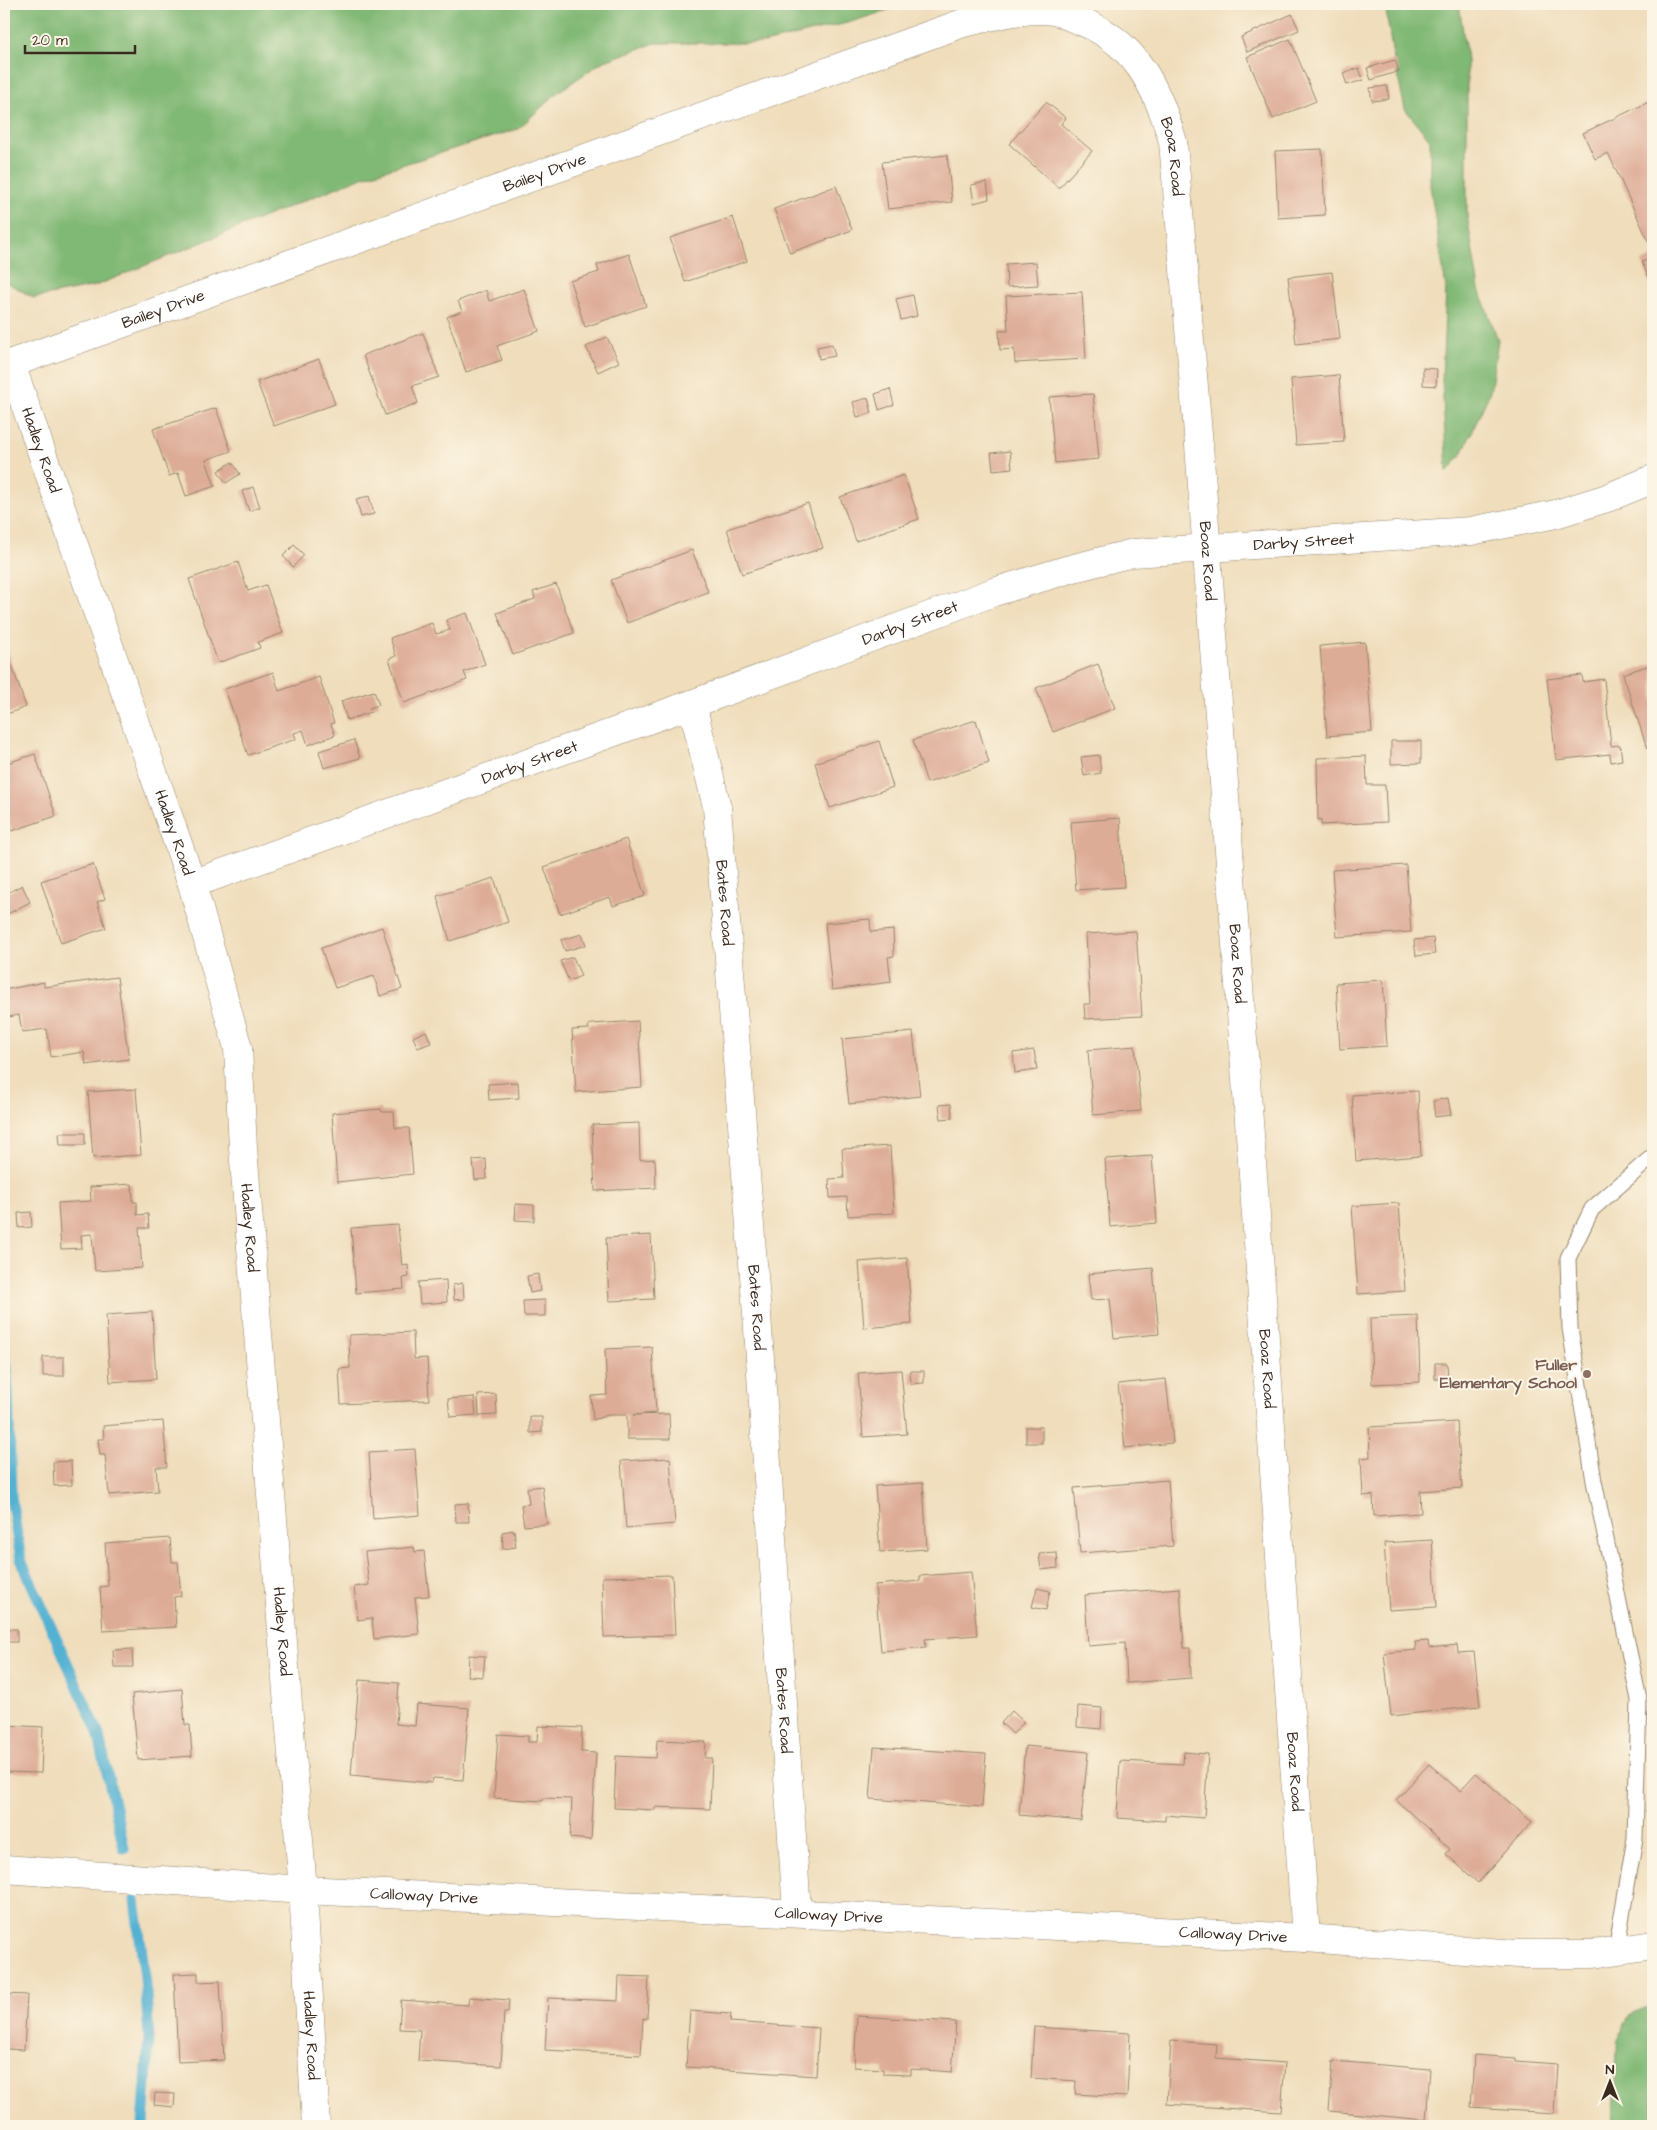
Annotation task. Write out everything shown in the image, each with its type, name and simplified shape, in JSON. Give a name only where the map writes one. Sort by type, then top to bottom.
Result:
[{"type":"street","name":"Bailey Drive","points":[[8,365],[963,24],[1011,12],[1054,11],[1090,24]]},
{"type":"street","name":"Boaz Road","points":[[1090,24],[1122,44],[1148,77],[1163,108],[1173,142],[1199,445],[1205,547],[1264,1324],[1306,1938]]},
{"type":"street","name":"Hadley Road","points":[[8,365],[192,884],[238,1048],[244,1168],[303,1890],[316,2126]]},
{"type":"street","name":"Darby Street","points":[[192,884],[692,704],[994,592],[1070,568],[1133,553],[1471,531],[1556,514],[1607,498],[1653,479]]},
{"type":"street","name":"Bates Road","points":[[692,704],[718,817],[757,1314],[797,1912]]},
{"type":"street","name":"Calloway Drive","points":[[4,1870],[303,1890],[797,1912],[1306,1938],[1517,1954],[1593,1954],[1653,1946]]},
{"type":"lane","points":[[1616,1951],[1635,1838],[1638,1700],[1594,1481],[1570,1328],[1568,1258],[1592,1209],[1653,1156]]},
{"type":"green space","points":[[4,4],[906,4],[851,22],[764,43],[655,43],[602,62],[558,92],[518,129],[362,177],[95,286],[34,298],[4,281]]},
{"type":"green space","points":[[1385,4],[1459,4],[1467,60],[1467,216],[1479,289],[1498,340],[1490,392],[1462,454],[1447,472],[1442,380],[1446,288],[1430,185],[1430,140],[1405,109],[1392,50]]},
{"type":"green space","points":[[1653,2005],[1653,2126],[1612,2126],[1618,2039],[1630,2014]]},
{"type":"building","points":[[1292,14],[1299,30],[1247,52],[1241,37]]},
{"type":"building","points":[[1290,39],[1316,101],[1273,119],[1247,57]]},
{"type":"building","points":[[1395,60],[1399,71],[1371,80],[1367,68]]},
{"type":"building","points":[[1359,68],[1363,80],[1347,85],[1343,73]]},
{"type":"building","points":[[1387,86],[1389,99],[1372,101],[1370,88]]},
{"type":"building","points":[[1653,100],[1653,251],[1608,153],[1595,159],[1583,133]]},
{"type":"building","points":[[1046,102],[1066,118],[1061,124],[1092,151],[1059,188],[1009,144]]},
{"type":"building","points":[[1322,149],[1325,215],[1278,218],[1275,151]]},
{"type":"building","points":[[947,155],[952,202],[888,209],[882,162]]},
{"type":"building","points":[[987,182],[989,199],[974,203],[971,185]]},
{"type":"building","points":[[836,186],[852,230],[790,253],[774,209]]},
{"type":"building","points":[[733,217],[747,261],[685,282],[670,238]]},
{"type":"building","points":[[629,254],[646,306],[585,327],[570,281],[599,272],[597,265]]},
{"type":"building","points":[[1653,257],[1653,288],[1642,262]]},
{"type":"building","points":[[1036,262],[1038,285],[1007,287],[1006,264]]},
{"type":"building","points":[[1332,272],[1340,339],[1296,344],[1288,277]]},
{"type":"building","points":[[524,289],[539,331],[497,346],[502,360],[466,372],[447,317],[462,311],[458,301],[486,290],[489,301]]},
{"type":"building","points":[[1082,292],[1086,359],[1015,363],[1014,349],[1000,350],[999,331],[1008,331],[1006,296]]},
{"type":"building","points":[[913,295],[917,316],[901,320],[896,299]]},
{"type":"building","points":[[423,333],[439,377],[412,386],[418,403],[385,415],[363,355]]},
{"type":"building","points":[[607,337],[619,362],[598,372],[586,347]]},
{"type":"building","points":[[832,344],[835,356],[819,359],[817,347]]},
{"type":"building","points":[[319,359],[335,404],[274,426],[257,382]]},
{"type":"building","points":[[1423,368],[1437,369],[1436,386],[1423,385]]},
{"type":"building","points":[[1339,375],[1344,442],[1296,445],[1291,379]]},
{"type":"building","points":[[890,389],[894,405],[879,410],[875,394]]},
{"type":"building","points":[[1093,394],[1099,459],[1055,463],[1049,397]]},
{"type":"building","points":[[868,398],[872,413],[857,417],[853,402]]},
{"type":"building","points":[[216,408],[231,451],[206,460],[215,486],[186,496],[178,473],[169,476],[153,429]]},
{"type":"building","points":[[1010,451],[1012,468],[993,470],[991,453]]},
{"type":"building","points":[[232,462],[240,474],[226,483],[218,471]]},
{"type":"building","points":[[904,475],[919,519],[856,541],[840,497]]},
{"type":"building","points":[[253,487],[260,507],[249,511],[242,491]]},
{"type":"building","points":[[369,496],[374,514],[361,517],[356,499]]},
{"type":"building","points":[[808,503],[823,548],[742,574],[727,529]]},
{"type":"building","points":[[294,545],[304,555],[293,567],[283,556]]},
{"type":"building","points":[[692,550],[708,592],[627,623],[611,580]]},
{"type":"building","points":[[238,562],[248,591],[266,585],[283,633],[258,642],[260,648],[218,663],[189,579]]},
{"type":"building","points":[[556,584],[574,633],[513,655],[497,613],[535,599],[533,592]]},
{"type":"building","points":[[467,613],[485,664],[464,672],[467,680],[404,703],[389,659],[396,656],[390,638],[432,623],[436,634],[450,630],[446,620]]},
{"type":"building","points":[[4,642],[26,707],[4,715]]},
{"type":"building","points":[[1365,642],[1372,732],[1327,736],[1320,646]]},
{"type":"building","points":[[1098,664],[1115,708],[1053,732],[1036,688]]},
{"type":"building","points":[[1653,664],[1653,746],[1647,748],[1623,674]]},
{"type":"building","points":[[273,672],[279,691],[319,677],[334,723],[331,724],[335,735],[308,745],[303,730],[294,733],[296,739],[248,755],[225,689]]},
{"type":"building","points":[[1582,675],[1583,682],[1604,679],[1611,746],[1620,745],[1622,760],[1611,762],[1610,754],[1556,760],[1547,679]]},
{"type":"building","points":[[374,691],[379,705],[369,708],[371,712],[347,720],[341,701]]},
{"type":"building","points":[[976,720],[989,763],[927,783],[913,740]]},
{"type":"building","points":[[354,740],[360,758],[324,768],[319,751]]},
{"type":"building","points":[[879,741],[893,787],[830,808],[815,763]]},
{"type":"building","points":[[1391,741],[1421,741],[1421,763],[1391,764]]},
{"type":"building","points":[[35,754],[56,816],[12,831],[4,808],[4,764]]},
{"type":"building","points":[[1099,755],[1101,773],[1084,776],[1081,757]]},
{"type":"building","points":[[1366,756],[1367,785],[1385,785],[1387,822],[1321,825],[1321,819],[1318,820],[1317,758]]},
{"type":"building","points":[[1120,818],[1124,887],[1076,890],[1071,822]]},
{"type":"building","points":[[626,839],[645,896],[613,906],[610,897],[560,914],[544,867]]},
{"type":"building","points":[[93,864],[105,899],[97,902],[106,928],[61,943],[41,881]]},
{"type":"building","points":[[1406,865],[1411,932],[1337,937],[1332,870]]},
{"type":"building","points":[[494,878],[508,922],[450,941],[437,896]]},
{"type":"building","points":[[22,885],[30,902],[4,916],[4,895]]},
{"type":"building","points":[[870,919],[871,932],[893,930],[894,956],[888,957],[891,982],[832,990],[825,923]]},
{"type":"building","points":[[382,927],[402,989],[380,996],[374,976],[335,988],[321,948]]},
{"type":"building","points":[[1136,931],[1142,1016],[1085,1019],[1084,1004],[1090,1004],[1086,934]]},
{"type":"building","points":[[582,934],[586,945],[565,951],[561,940]]},
{"type":"building","points":[[1433,938],[1435,954],[1416,956],[1414,940]]},
{"type":"building","points":[[573,957],[581,976],[569,981],[560,961]]},
{"type":"building","points":[[117,977],[129,1059],[86,1065],[84,1052],[51,1057],[47,1029],[22,1032],[19,1015],[4,1018],[4,990],[44,982],[44,987]]},
{"type":"building","points":[[1383,980],[1387,1046],[1340,1049],[1336,983]]},
{"type":"building","points":[[638,1021],[642,1087],[576,1092],[572,1030],[589,1029],[588,1025],[592,1024]]},
{"type":"building","points":[[426,1031],[431,1043],[418,1048],[413,1037]]},
{"type":"building","points":[[913,1032],[920,1096],[849,1104],[842,1039]]},
{"type":"building","points":[[1135,1046],[1141,1111],[1093,1115],[1088,1050]]},
{"type":"building","points":[[1034,1050],[1037,1070],[1015,1073],[1013,1053]]},
{"type":"building","points":[[518,1082],[519,1098],[489,1100],[488,1084]]},
{"type":"building","points":[[136,1089],[141,1155],[93,1158],[88,1092]]},
{"type":"building","points":[[1418,1091],[1421,1156],[1356,1161],[1352,1095]]},
{"type":"building","points":[[1448,1098],[1451,1115],[1435,1117],[1433,1101]]},
{"type":"building","points":[[951,1104],[952,1118],[941,1119],[939,1105]]},
{"type":"building","points":[[381,1109],[382,1112],[394,1112],[395,1128],[409,1128],[413,1174],[337,1182],[332,1113]]},
{"type":"building","points":[[639,1123],[640,1160],[655,1159],[656,1188],[595,1191],[592,1125]]},
{"type":"building","points":[[59,1133],[85,1133],[85,1145],[60,1145]]},
{"type":"building","points":[[890,1146],[894,1213],[848,1216],[847,1197],[830,1198],[829,1179],[844,1178],[842,1149]]},
{"type":"building","points":[[1152,1156],[1157,1223],[1110,1227],[1105,1159]]},
{"type":"building","points":[[486,1159],[487,1179],[475,1180],[473,1160]]},
{"type":"building","points":[[132,1184],[133,1202],[137,1202],[137,1215],[148,1214],[149,1228],[139,1228],[142,1268],[95,1271],[92,1234],[81,1235],[82,1248],[61,1249],[58,1203],[91,1201],[90,1187]]},
{"type":"building","points":[[1399,1203],[1405,1291],[1358,1294],[1352,1206]]},
{"type":"building","points":[[516,1204],[534,1205],[534,1221],[515,1220]]},
{"type":"building","points":[[31,1212],[32,1227],[19,1228],[18,1213]]},
{"type":"building","points":[[398,1225],[402,1266],[408,1265],[409,1277],[403,1278],[404,1289],[356,1293],[351,1228]]},
{"type":"building","points":[[651,1235],[654,1299],[609,1301],[606,1238]]},
{"type":"building","points":[[907,1258],[912,1324],[864,1328],[859,1262]]},
{"type":"building","points":[[1153,1268],[1159,1334],[1114,1338],[1110,1299],[1091,1300],[1088,1274]]},
{"type":"building","points":[[538,1274],[540,1291],[530,1293],[527,1276]]},
{"type":"building","points":[[446,1280],[447,1302],[420,1304],[418,1282]]},
{"type":"building","points":[[463,1283],[464,1299],[454,1300],[453,1285]]},
{"type":"building","points":[[545,1300],[545,1316],[524,1316],[523,1301]]},
{"type":"building","points":[[152,1312],[156,1379],[110,1382],[106,1315]]},
{"type":"building","points":[[1418,1316],[1420,1382],[1372,1384],[1370,1318]]},
{"type":"building","points":[[413,1332],[414,1359],[427,1358],[429,1400],[341,1404],[339,1369],[350,1368],[349,1335]]},
{"type":"building","points":[[652,1347],[656,1413],[633,1415],[669,1414],[670,1439],[627,1439],[627,1415],[608,1415],[593,1420],[591,1396],[607,1395],[605,1349]]},
{"type":"building","points":[[43,1357],[64,1357],[64,1376],[43,1376]]},
{"type":"building","points":[[1435,1363],[1447,1363],[1448,1379],[1435,1379]]},
{"type":"building","points":[[901,1370],[907,1434],[863,1437],[858,1373]]},
{"type":"building","points":[[910,1371],[924,1371],[924,1383],[911,1384]]},
{"type":"building","points":[[1166,1379],[1173,1443],[1125,1448],[1118,1384]]},
{"type":"building","points":[[496,1394],[497,1415],[479,1416],[478,1395]]},
{"type":"building","points":[[474,1397],[476,1415],[450,1417],[448,1399]]},
{"type":"building","points":[[530,1417],[542,1417],[542,1432],[530,1433]]},
{"type":"building","points":[[163,1421],[167,1467],[156,1467],[158,1491],[109,1495],[105,1455],[100,1455],[98,1439],[104,1439],[103,1426]]},
{"type":"building","points":[[1457,1422],[1462,1488],[1420,1491],[1421,1513],[1374,1516],[1373,1495],[1363,1496],[1361,1458],[1370,1457],[1369,1427]]},
{"type":"building","points":[[1026,1427],[1042,1427],[1042,1443],[1026,1443]]},
{"type":"building","points":[[415,1449],[420,1515],[373,1519],[369,1452]]},
{"type":"building","points":[[670,1458],[675,1524],[626,1528],[621,1461]]},
{"type":"building","points":[[71,1461],[72,1485],[54,1486],[53,1462]]},
{"type":"building","points":[[1168,1480],[1173,1546],[1080,1553],[1074,1488]]},
{"type":"building","points":[[923,1483],[927,1549],[880,1552],[875,1486]]},
{"type":"building","points":[[542,1486],[547,1524],[524,1526],[521,1505],[529,1504],[527,1488]]},
{"type":"building","points":[[468,1503],[469,1522],[456,1522],[455,1504]]},
{"type":"building","points":[[514,1530],[516,1547],[503,1549],[502,1532]]},
{"type":"building","points":[[170,1538],[172,1562],[178,1562],[181,1596],[174,1597],[176,1627],[103,1631],[100,1587],[108,1586],[105,1543]]},
{"type":"building","points":[[1432,1540],[1437,1607],[1389,1610],[1384,1543]]},
{"type":"building","points":[[414,1547],[415,1552],[424,1551],[429,1596],[415,1597],[419,1634],[374,1639],[372,1618],[358,1620],[354,1587],[369,1585],[365,1552]]},
{"type":"building","points":[[1057,1553],[1058,1568],[1041,1570],[1039,1554]]},
{"type":"building","points":[[971,1572],[977,1635],[925,1639],[926,1647],[881,1651],[875,1585],[920,1581],[920,1576]]},
{"type":"building","points":[[672,1575],[675,1635],[604,1637],[602,1577]]},
{"type":"building","points":[[1037,1588],[1050,1591],[1046,1610],[1032,1607]]},
{"type":"building","points":[[1180,1588],[1184,1648],[1190,1648],[1191,1678],[1127,1683],[1125,1643],[1088,1646],[1085,1595]]},
{"type":"building","points":[[4,1629],[17,1629],[17,1642],[4,1642]]},
{"type":"building","points":[[1428,1641],[1429,1648],[1457,1645],[1458,1653],[1474,1652],[1480,1706],[1391,1716],[1384,1653],[1416,1650],[1415,1642]]},
{"type":"building","points":[[132,1649],[133,1667],[114,1667],[113,1650]]},
{"type":"building","points":[[469,1655],[485,1656],[483,1677],[468,1676]]},
{"type":"building","points":[[359,1680],[399,1683],[396,1724],[415,1726],[417,1704],[469,1708],[463,1780],[433,1778],[432,1783],[351,1775]]},
{"type":"building","points":[[182,1689],[185,1725],[190,1725],[192,1756],[138,1760],[132,1694]]},
{"type":"building","points":[[1078,1706],[1102,1708],[1101,1729],[1077,1727]]},
{"type":"building","points":[[1012,1711],[1024,1722],[1013,1734],[1001,1723]]},
{"type":"building","points":[[4,1725],[43,1727],[41,1773],[4,1772]]},
{"type":"building","points":[[538,1726],[582,1728],[581,1752],[596,1753],[591,1840],[570,1838],[572,1799],[543,1798],[543,1801],[494,1798],[498,1734],[528,1736],[528,1742],[537,1742]]},
{"type":"building","points":[[657,1740],[706,1742],[705,1758],[712,1758],[710,1809],[655,1807],[655,1810],[614,1808],[616,1756],[656,1758]]},
{"type":"building","points":[[1025,1746],[1088,1752],[1081,1821],[1019,1815]]},
{"type":"building","points":[[874,1747],[986,1754],[982,1807],[870,1799]]},
{"type":"building","points":[[1184,1752],[1208,1754],[1204,1818],[1165,1815],[1165,1821],[1117,1818],[1120,1761],[1183,1764]]},
{"type":"building","points":[[1429,1764],[1460,1791],[1476,1773],[1532,1822],[1478,1883],[1446,1854],[1450,1849],[1396,1800]]},
{"type":"building","points":[[198,1973],[198,1982],[220,1981],[224,2060],[178,2062],[174,1974]]},
{"type":"building","points":[[619,1976],[649,1977],[647,2019],[643,2018],[641,2055],[545,2050],[548,1998],[618,2001]]},
{"type":"building","points":[[4,1994],[27,1995],[24,2050],[6,2049],[6,2043],[4,2043]]},
{"type":"building","points":[[469,1997],[509,2000],[508,2012],[504,2012],[501,2066],[418,2061],[420,2030],[399,2029],[401,2000],[468,2005]]},
{"type":"building","points":[[690,2011],[731,2014],[730,2022],[819,2028],[816,2076],[686,2067]]},
{"type":"building","points":[[857,2016],[956,2022],[952,2072],[911,2069],[911,2075],[883,2074],[883,2069],[854,2067]]},
{"type":"building","points":[[1034,2027],[1130,2033],[1127,2097],[1075,2094],[1076,2081],[1031,2078]]},
{"type":"building","points":[[1171,2041],[1217,2044],[1216,2058],[1285,2063],[1281,2112],[1167,2104]]},
{"type":"building","points":[[1474,2055],[1516,2058],[1516,2061],[1557,2064],[1554,2113],[1471,2108]]},
{"type":"building","points":[[1333,2061],[1430,2069],[1426,2120],[1329,2111]]},
{"type":"building","points":[[155,2093],[175,2094],[174,2107],[154,2105]]},
{"type":"waterway","points":[[4,1350],[8,1389],[11,1497],[21,1560],[98,1732],[124,1848]]},
{"type":"waterway","points":[[135,1900],[145,1977],[149,2038],[143,2126]]},
{"type":"place","name":"Fuller Elementary School","points":[[1587,1374]]}]
